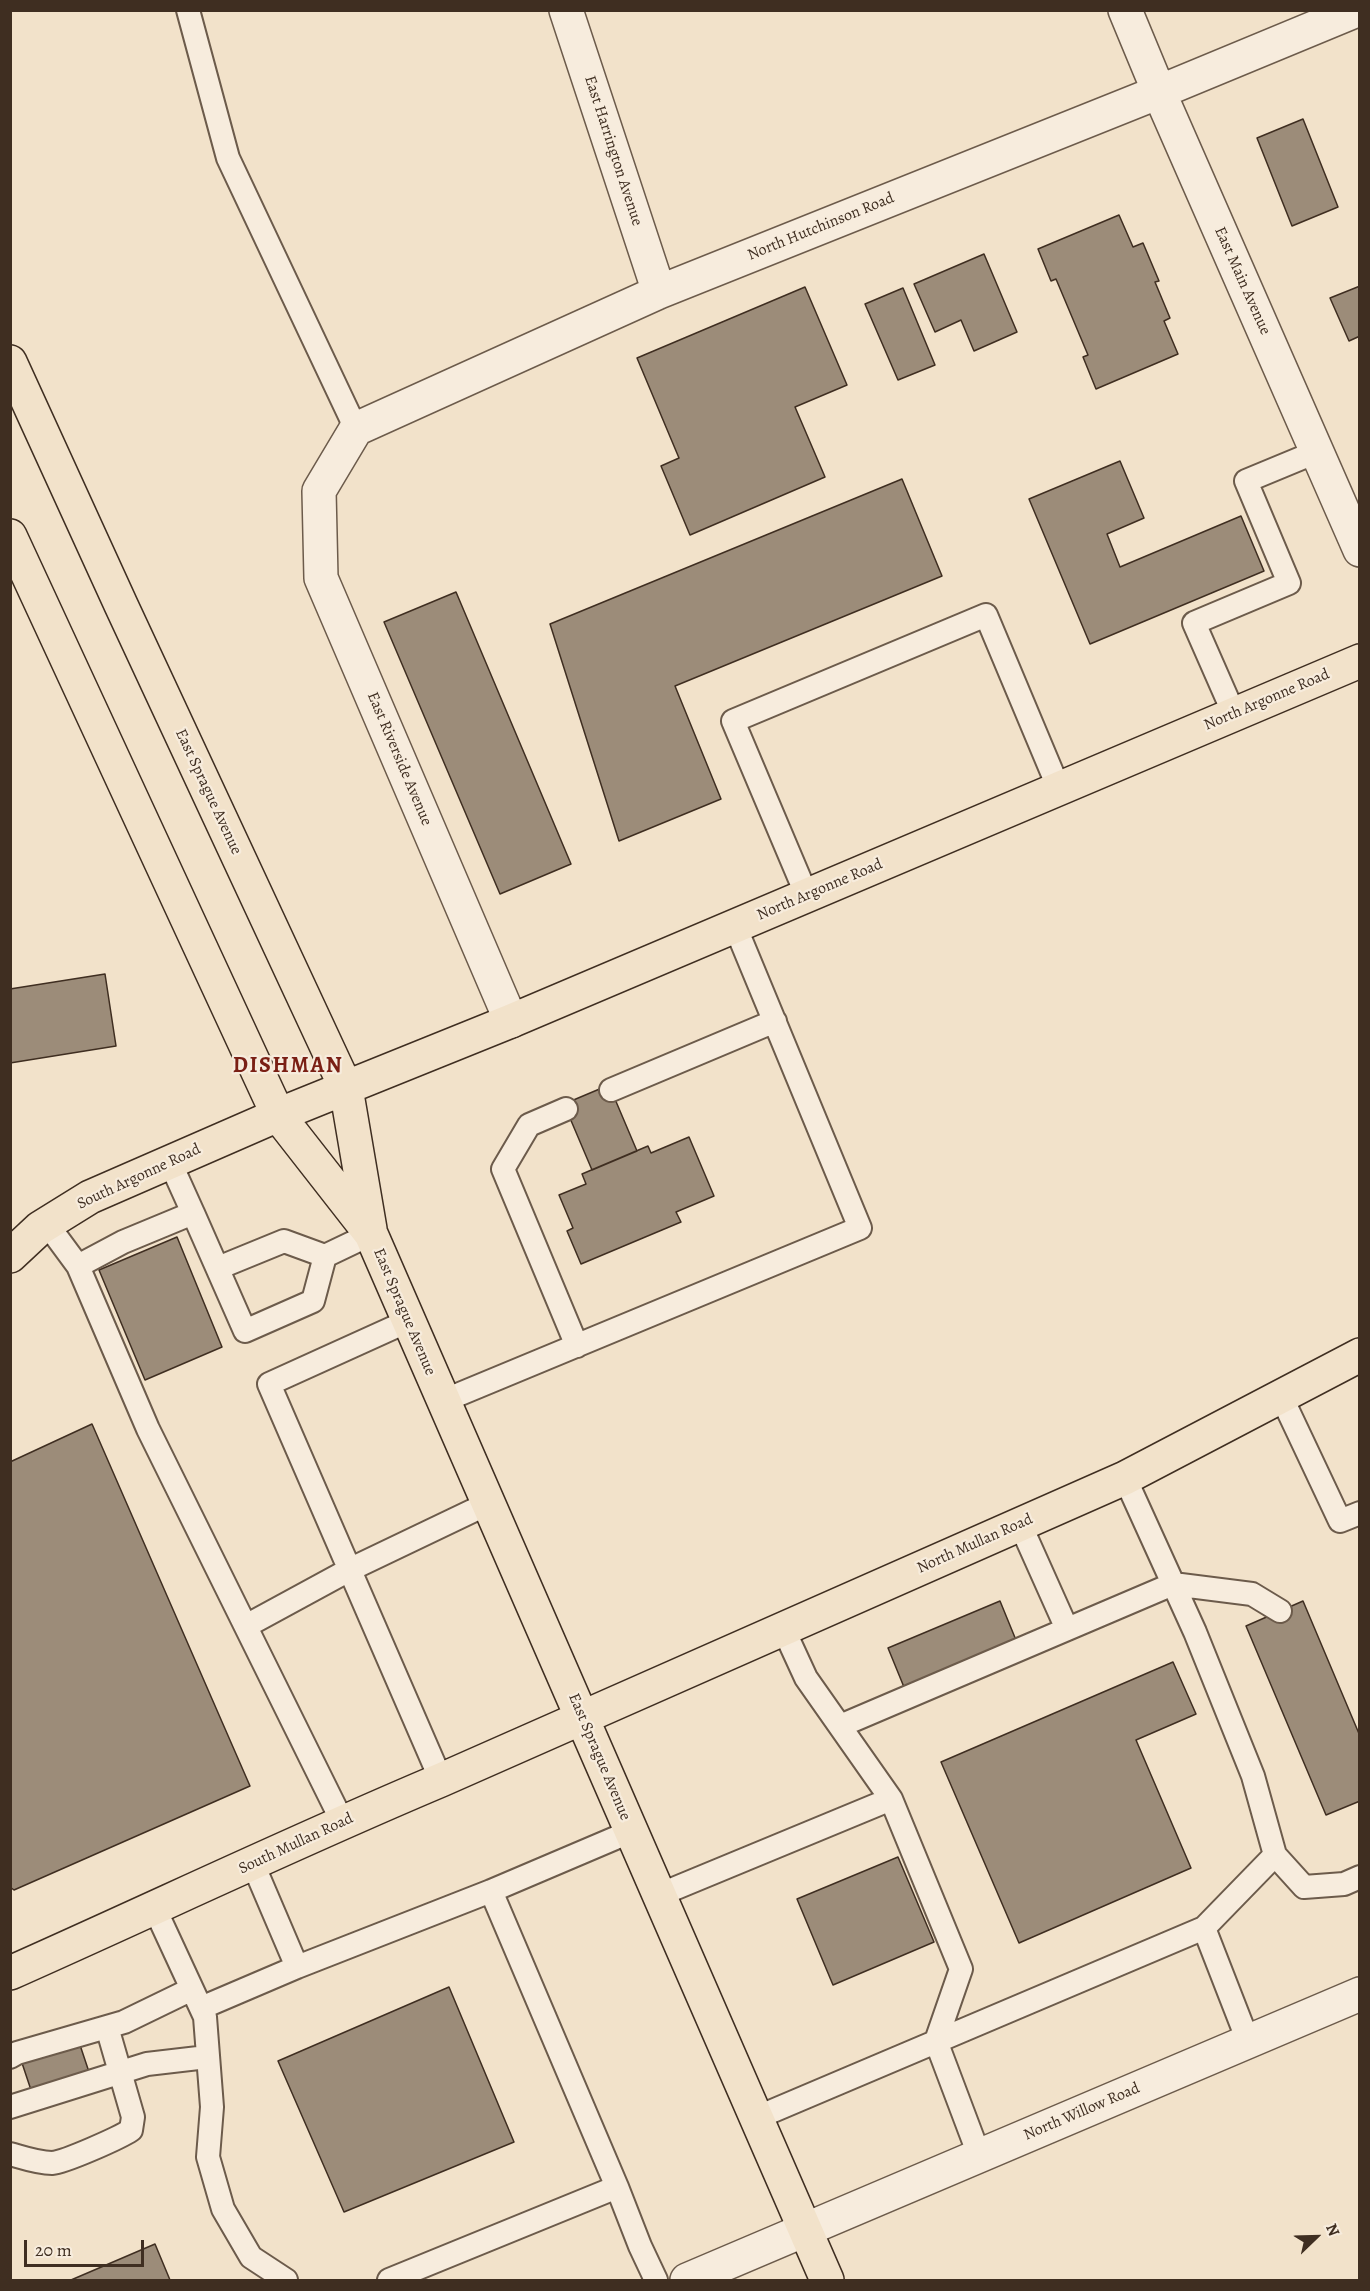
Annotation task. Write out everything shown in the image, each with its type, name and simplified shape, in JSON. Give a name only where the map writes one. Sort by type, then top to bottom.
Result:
[{"type":"main road","name":"East Sprague Avenue","points":[[10,362],[346,1088],[371,1234],[826,2280]]},
{"type":"main road","name":"East Sprague Avenue","points":[[10,536],[278,1115],[371,1234]]},
{"type":"main road","name":"North Argonne Road","points":[[278,1115],[511,1021],[1359,661]]},
{"type":"main road","name":"South Argonne Road","points":[[10,1256],[46,1224],[90,1197],[278,1115]]},
{"type":"main road","name":"North Mullan Road","points":[[582,1716],[1125,1478],[1359,1355]]},
{"type":"main road","name":"South Mullan Road","points":[[10,1973],[155,1909],[342,1821],[441,1780],[582,1716]]},
{"type":"street","name":"East Harrington Avenue","points":[[566,10],[659,292]]},
{"type":"street","name":"East Main Avenue","points":[[1125,10],[1359,550]]},
{"type":"street","name":"North Hutchinson Road","points":[[356,429],[659,292],[1159,92],[1357,10]]},
{"type":"street","name":"East Riverside Avenue","points":[[356,429],[319,491],[321,578],[511,1021]]},
{"type":"street","name":"North Willow Road","points":[[687,2280],[1359,1994]]},
{"type":"lane","points":[[188,10],[228,158],[356,429]]},
{"type":"lane","points":[[1234,714],[1194,623],[1289,583],[1246,482],[1316,452]]},
{"type":"lane","points":[[807,896],[733,721],[986,615],[1059,789]]},
{"type":"lane","points":[[443,1401],[860,1228],[735,926]]},
{"type":"lane","points":[[611,1090],[775,1021]]},
{"type":"lane","points":[[566,1109],[529,1125],[503,1168],[576,1346]]},
{"type":"lane","points":[[170,1162],[245,1331],[314,1301],[325,1256]]},
{"type":"lane","points":[[78,1266],[123,1242],[193,1213]]},
{"type":"lane","points":[[46,1224],[78,1266],[148,1429],[342,1821]]},
{"type":"lane","points":[[218,1268],[284,1242],[325,1256],[371,1234]]},
{"type":"lane","points":[[408,1321],[268,1384],[441,1780]]},
{"type":"lane","points":[[1281,1396],[1340,1521],[1359,1514]]},
{"type":"lane","points":[[1125,1478],[1195,1632],[1253,1776],[1275,1855],[1304,1887],[1344,1884],[1359,1877]]},
{"type":"lane","points":[[246,1626],[349,1570],[489,1503]]},
{"type":"lane","points":[[1020,1524],[1067,1629]]},
{"type":"lane","points":[[840,1726],[1173,1584],[1252,1594],[1280,1611]]},
{"type":"lane","points":[[783,1628],[806,1678],[891,1799],[961,1969],[936,2041],[979,2155]]},
{"type":"lane","points":[[659,1895],[891,1799]]},
{"type":"lane","points":[[10,2057],[297,1967],[491,1891],[632,1832]]},
{"type":"lane","points":[[756,2118],[1204,1928],[1275,1855]]},
{"type":"lane","points":[[253,1864],[297,1967]]},
{"type":"lane","points":[[491,1891],[656,2280]]},
{"type":"lane","points":[[155,1909],[205,2017],[212,2107],[208,2157],[223,2209],[251,2257],[286,2280]]},
{"type":"lane","points":[[1204,1928],[1248,2041]]},
{"type":"lane","points":[[10,2154],[37,2162],[54,2163],[120,2137],[130,2130],[133,2117],[107,2027]]},
{"type":"lane","points":[[10,2107],[147,2064],[207,2057]]},
{"type":"lane","points":[[389,2280],[617,2187]]},
{"type":"building","points":[[1303,119],[1338,207],[1292,226],[1257,138]]},
{"type":"building","points":[[1119,215],[1133,247],[1143,243],[1159,281],[1155,282],[1170,318],[1164,321],[1178,354],[1096,389],[1083,357],[1088,355],[1056,279],[1051,281],[1038,249]]},
{"type":"building","points":[[984,254],[1017,332],[974,351],[961,320],[935,332],[914,284]]},
{"type":"building","points":[[1360,286],[1360,336],[1349,341],[1330,298]]},
{"type":"building","points":[[805,287],[847,385],[795,407],[825,477],[690,535],[661,466],[679,458],[637,358]]},
{"type":"building","points":[[903,288],[935,365],[898,380],[865,304]]},
{"type":"building","points":[[1120,461],[1144,518],[1107,534],[1120,567],[1241,516],[1264,571],[1090,644],[1029,499]]},
{"type":"building","points":[[902,479],[942,576],[675,686],[721,799],[619,841],[550,624]]},
{"type":"building","points":[[456,592],[571,864],[500,894],[384,622]]},
{"type":"building","points":[[105,974],[116,1046],[10,1063],[10,989]]},
{"type":"building","points":[[609,1085],[637,1151],[592,1170],[564,1104]]},
{"type":"building","points":[[689,1137],[714,1196],[676,1212],[681,1222],[581,1264],[567,1231],[573,1228],[559,1195],[586,1184],[582,1174],[648,1146],[651,1153]]},
{"type":"building","points":[[177,1237],[222,1347],[145,1380],[99,1270]]},
{"type":"building","points":[[92,1424],[250,1786],[14,1890],[10,1887],[10,1462]]},
{"type":"building","points":[[1000,1601],[1018,1645],[906,1692],[888,1648]]},
{"type":"building","points":[[1303,1601],[1360,1736],[1360,1801],[1326,1815],[1246,1626]]},
{"type":"building","points":[[1173,1662],[1196,1714],[1136,1740],[1191,1868],[1019,1943],[941,1762]]},
{"type":"building","points":[[898,1857],[934,1942],[833,1985],[797,1899]]},
{"type":"building","points":[[449,1987],[514,2142],[344,2212],[278,2061]]},
{"type":"building","points":[[79,2042],[89,2072],[31,2090],[21,2060]]},
{"type":"building","points":[[155,2244],[170,2280],[71,2280]]},
{"type":"district","name":"DISHMAN","points":[[288,1067]]}]
